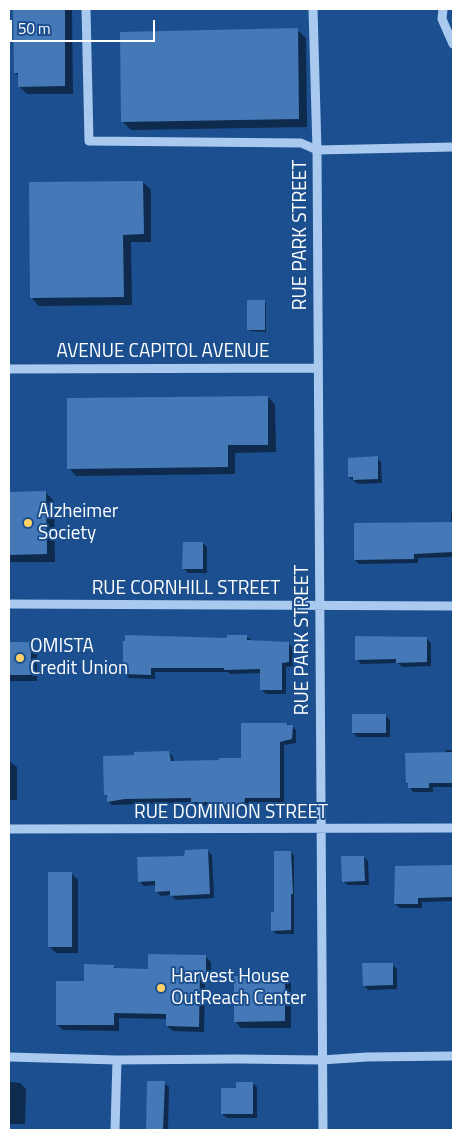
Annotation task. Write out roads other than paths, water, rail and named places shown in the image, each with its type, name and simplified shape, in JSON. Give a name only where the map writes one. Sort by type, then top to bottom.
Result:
[{"type":"street","points":[[86,9],[88,141],[301,143],[317,150],[453,147]]},
{"type":"street","name":"RUE PARK STREET","points":[[313,9],[317,150],[321,1060],[323,1130]]},
{"type":"street","points":[[443,9],[442,19],[453,44]]},
{"type":"street","name":"AVENUE CAPITOL AVENUE","points":[[9,369],[318,368]]},
{"type":"street","name":"RUE CORNHILL STREET","points":[[9,604],[453,606]]},
{"type":"street","name":"RUE DOMINION STREET","points":[[9,829],[320,830],[453,828]]},
{"type":"street","points":[[9,1057],[117,1060],[321,1060],[367,1057],[453,1056]]},
{"type":"street","points":[[115,1130],[117,1060]]},
{"type":"place","name":"Alzheimer Society","points":[[28,523]]},
{"type":"place","name":"OMISTA Credit Union","points":[[20,658]]},
{"type":"place","name":"Harvest House OutReach Center","points":[[161,988]]}]
